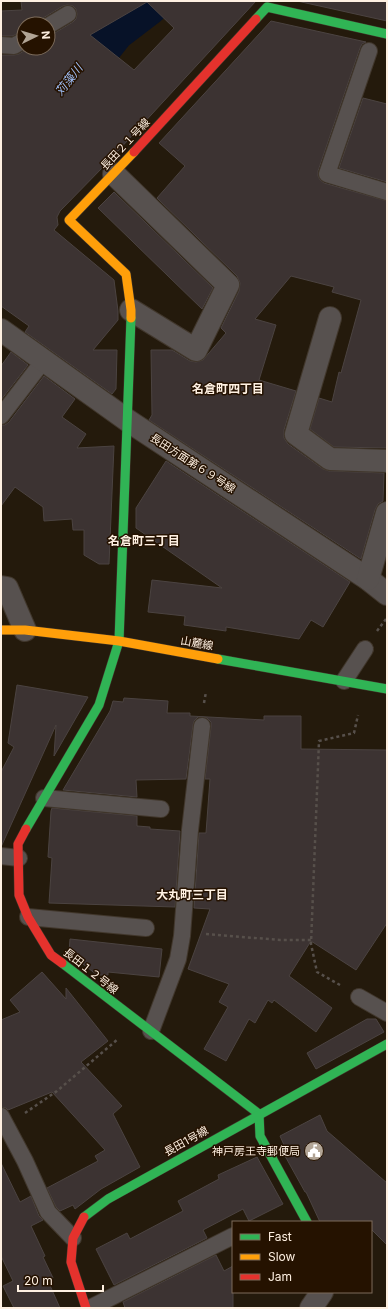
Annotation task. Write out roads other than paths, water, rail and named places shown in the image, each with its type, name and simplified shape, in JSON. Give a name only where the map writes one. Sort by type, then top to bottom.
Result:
[{"type":"street","name":"長田２１号線","points":[[119,641],[131,310],[126,274],[69,220],[114,174],[267,7],[387,34]]},
{"type":"street","points":[[114,174],[228,284],[196,350],[131,310]]},
{"type":"street","points":[[330,318],[296,434],[330,459],[387,461]]},
{"type":"street","name":"長田方面第６９号線","points":[[1,330],[127,420],[368,579],[387,594]]},
{"type":"street","points":[[368,579],[387,513]]},
{"type":"street","points":[[1,587],[7,588],[25,630]]},
{"type":"street","name":"山麓線","points":[[1,630],[25,630],[119,641],[387,689]]},
{"type":"street","name":"長田１２号線","points":[[119,641],[99,705],[18,844],[19,895],[28,917],[51,955],[259,1114]]},
{"type":"street","name":"長田1号線","points":[[86,1308],[71,1262],[73,1238],[84,1217],[108,1199],[387,1044]]},
{"type":"street","points":[[259,1114],[260,1136],[306,1221]]},
{"type":"street","points":[[311,1308],[321,1293]]},
{"type":"lane","points":[[56,21],[68,14]]},
{"type":"lane","points":[[1,46],[16,45]]},
{"type":"lane","points":[[369,52],[327,174],[387,192]]},
{"type":"lane","points":[[1,416],[44,360]]},
{"type":"lane","points":[[344,681],[365,649]]},
{"type":"lane","points":[[144,1027],[178,959],[182,936],[190,830],[202,726]]},
{"type":"lane","points":[[44,798],[161,809]]},
{"type":"lane","points":[[1,856],[19,858]]},
{"type":"lane","points":[[28,917],[146,928]]},
{"type":"lane","points":[[359,997],[387,1013]]},
{"type":"lane","points":[[4,1121],[25,1161],[48,1212],[73,1238]]},
{"type":"lane","points":[[90,1308],[232,1237]]},
{"type":"waterway","name":"苅藻川","points":[[1,166],[111,27],[145,1]]},
{"type":"place","name":"神戸房王寺郵便局","points":[[314,1151]]},
{"type":"district","name":"名倉町四丁目","points":[[228,389]]},
{"type":"district","name":"名倉町三丁目","points":[[144,541]]},
{"type":"district","name":"大丸町三丁目","points":[[192,895]]}]
